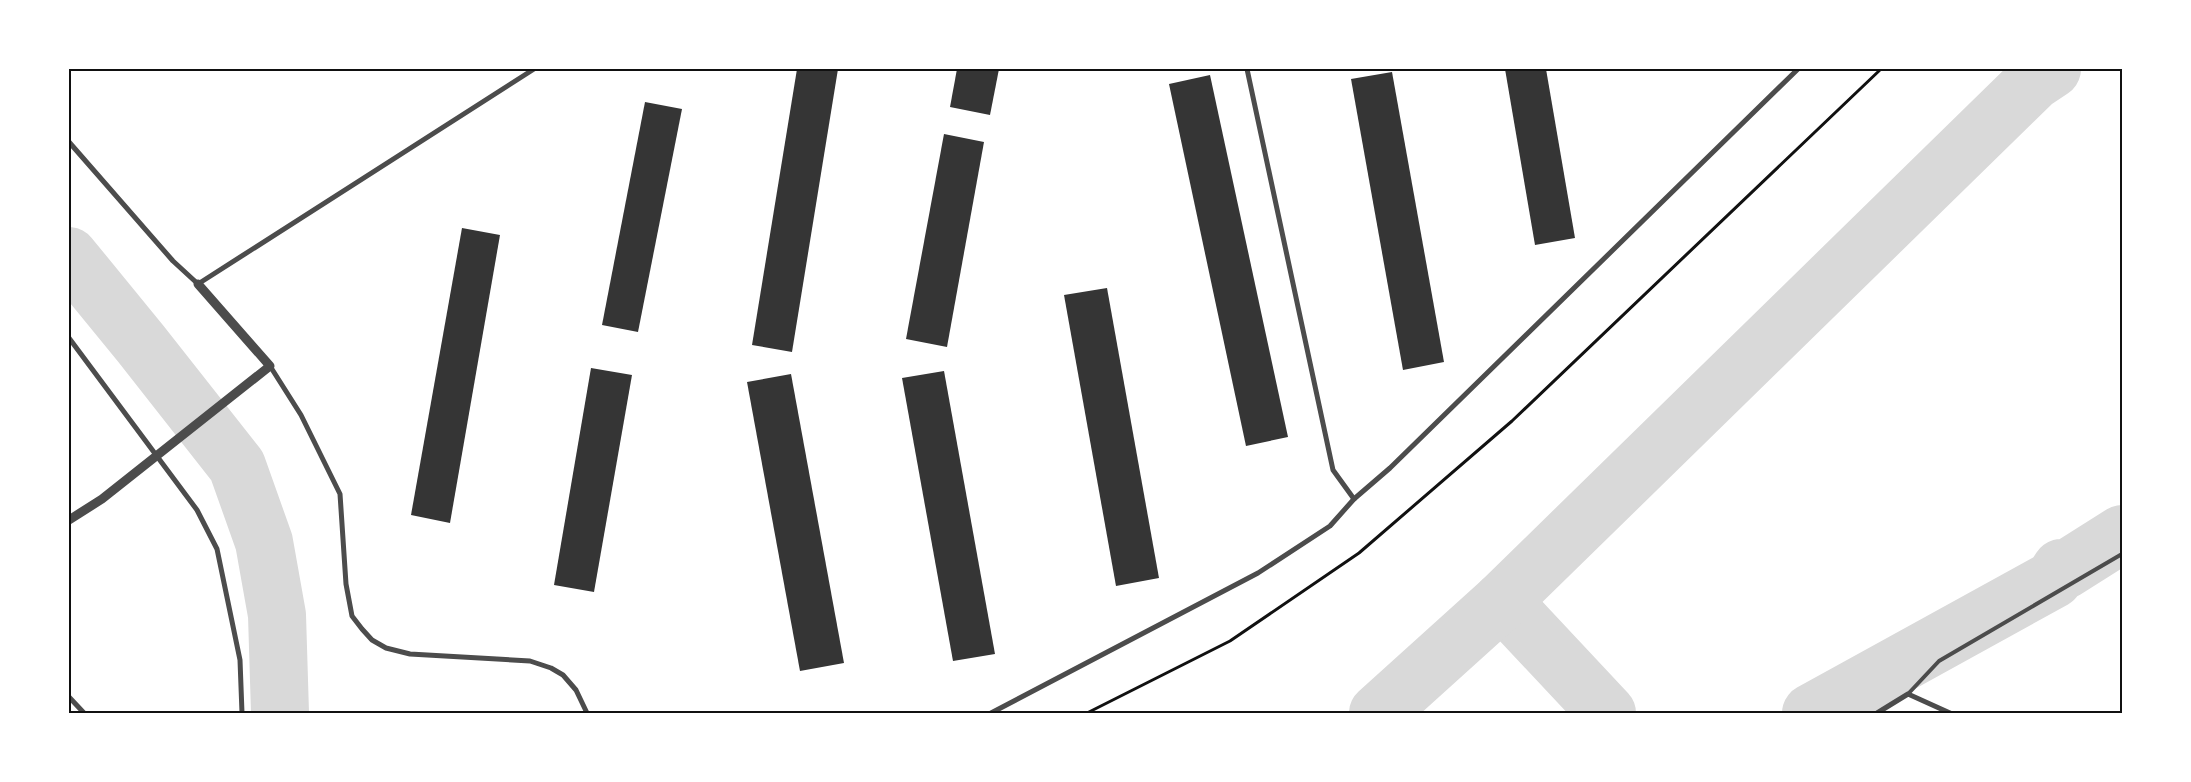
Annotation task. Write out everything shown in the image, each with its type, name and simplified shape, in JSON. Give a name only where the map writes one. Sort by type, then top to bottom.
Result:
[{"type":"street","points":[[198,284],[534,69]]},
{"type":"street","points":[[1247,69],[1332,470],[1354,499]]},
{"type":"street","points":[[991,713],[1258,573],[1330,526],[1354,499],[1397,462],[1798,69]]},
{"type":"street","points":[[69,142],[173,261],[198,284],[270,366],[301,415],[340,494],[346,584],[352,616],[362,629],[372,640],[386,648],[410,654],[530,661],[551,668],[563,675],[576,690],[587,713]]},
{"type":"street","points":[[69,338],[197,510],[217,549],[240,660],[242,713]]},
{"type":"street","points":[[69,520],[102,499],[270,366]]},
{"type":"street","points":[[1877,713],[1908,694],[1950,713]]},
{"type":"street","points":[[69,697],[84,713]]},
{"type":"lane","points":[[1908,694],[1939,661],[2122,554]]},
{"type":"path","points":[[1087,713],[1230,640],[1359,552],[1512,421],[1881,69]]},
{"type":"building","points":[[797,69],[838,69],[792,352],[752,345]]},
{"type":"building","points":[[957,69],[999,69],[990,115],[950,107]]},
{"type":"building","points":[[1505,69],[1546,69],[1575,238],[1535,245]]},
{"type":"building","points":[[1392,72],[1444,362],[1403,370],[1351,79]]},
{"type":"building","points":[[1210,75],[1288,437],[1246,446],[1169,84]]},
{"type":"building","points":[[645,102],[682,109],[638,332],[602,325]]},
{"type":"building","points":[[944,134],[984,142],[947,347],[906,339]]},
{"type":"building","points":[[462,228],[500,235],[450,523],[411,515]]},
{"type":"building","points":[[1107,288],[1159,578],[1116,586],[1064,295]]},
{"type":"building","points":[[591,368],[632,375],[594,592],[554,585]]},
{"type":"building","points":[[944,371],[995,654],[953,661],[902,378]]},
{"type":"building","points":[[791,374],[844,663],[800,671],[747,382]]},
{"type":"waterway","points":[[1378,713],[1502,601],[2034,81],[2052,69]]},
{"type":"waterway","points":[[69,256],[237,466],[264,542],[277,615],[280,713]]},
{"type":"waterway","points":[[1811,713],[2054,579],[2061,568],[2065,570],[2122,534]]},
{"type":"waterway","points":[[1502,601],[1607,713]]}]
